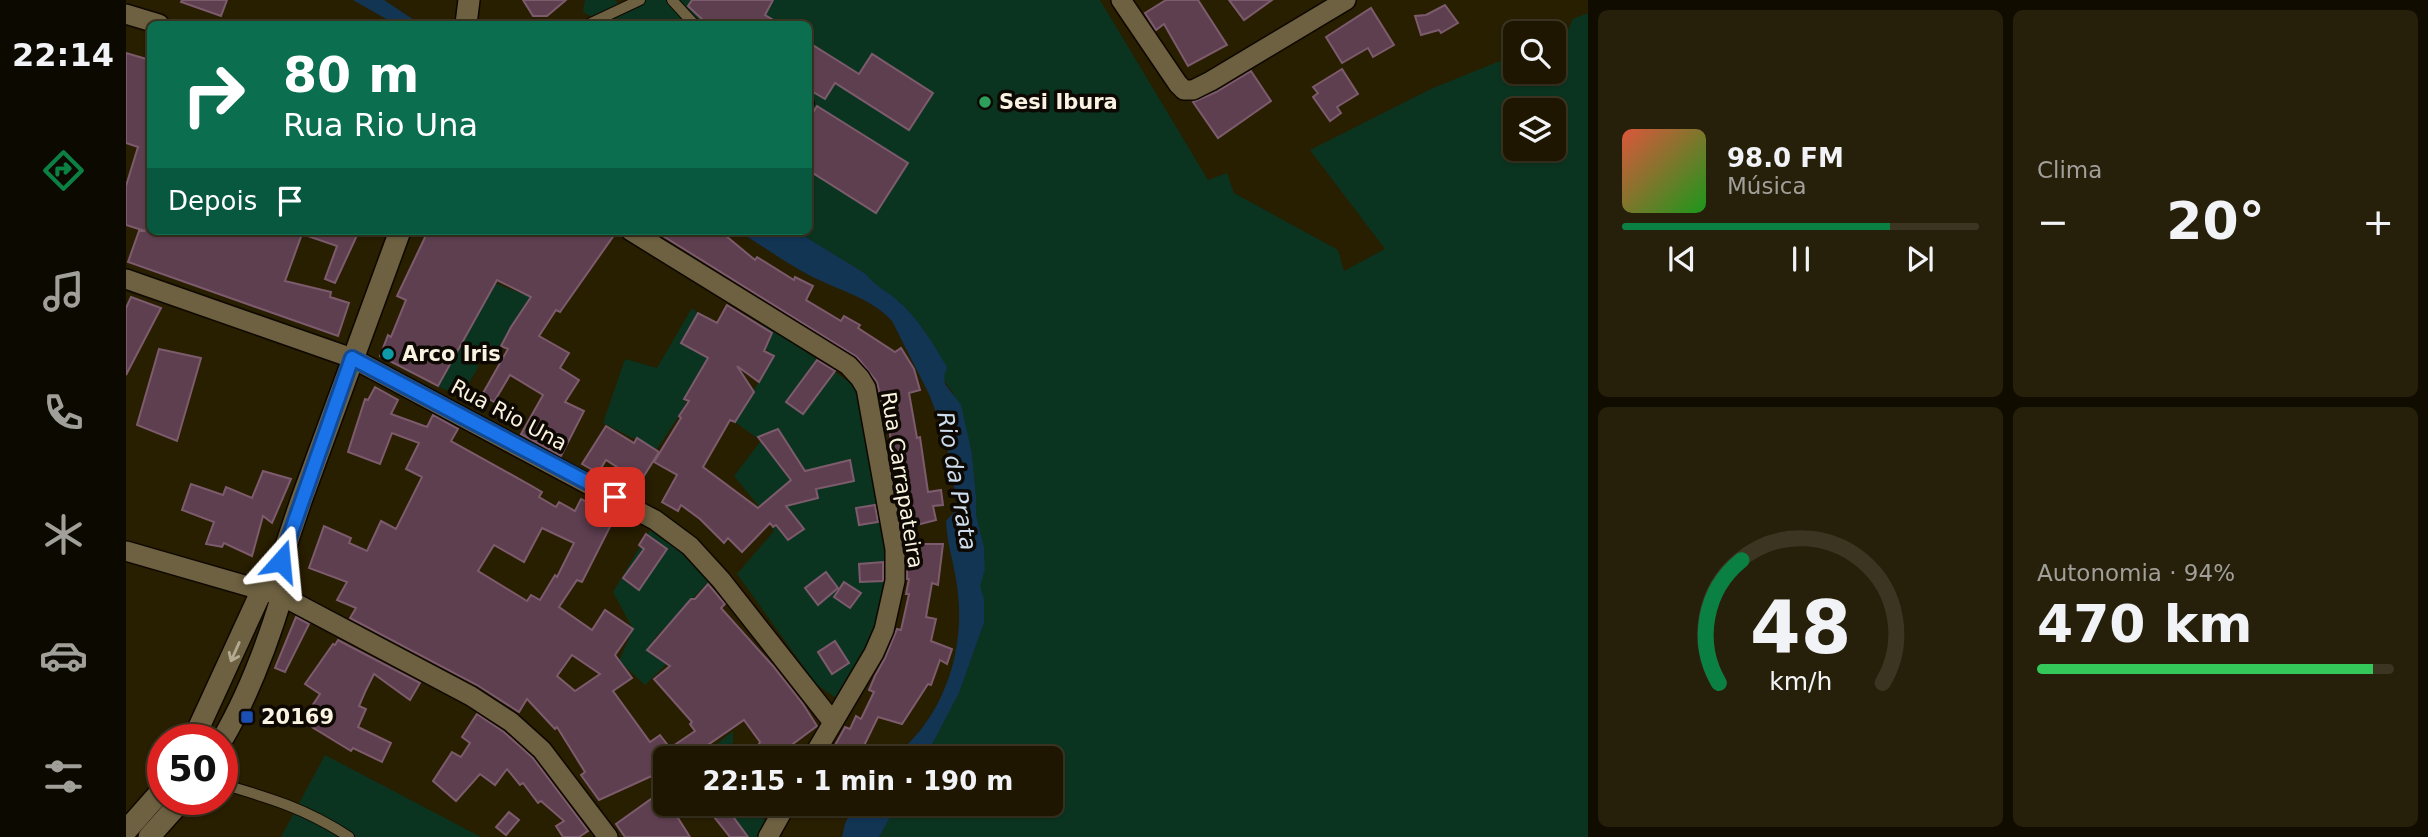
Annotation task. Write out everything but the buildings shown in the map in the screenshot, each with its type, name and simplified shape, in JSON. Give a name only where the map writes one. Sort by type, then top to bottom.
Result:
[{"type":"main road","points":[[466,21],[469,0]]},
{"type":"main road","points":[[231,724],[240,707],[273,589],[352,358],[398,235]]},
{"type":"main road","points":[[201,724],[273,589]]},
{"type":"main road","points":[[126,831],[147,807]]},
{"type":"main road","points":[[149,837],[169,815]]},
{"type":"street","points":[[1122,0],[1184,90],[1193,90],[1211,81],[1346,0]]},
{"type":"street","points":[[126,14],[149,21]]},
{"type":"street","name":"Rua Carrapateira","points":[[637,235],[848,365],[866,388],[895,550],[895,581],[884,630],[874,653],[818,746]]},
{"type":"street","name":"Rua Rio Una","points":[[126,279],[352,358],[655,520],[681,540],[721,580],[832,721]]},
{"type":"street","points":[[126,551],[273,589],[471,696],[511,722],[542,750],[608,837]]},
{"type":"street","points":[[768,837],[780,816]]},
{"type":"lane","points":[[598,21],[640,0]]},
{"type":"lane","points":[[672,0],[687,21]]},
{"type":"lane","points":[[606,18],[611,21]]},
{"type":"lane","points":[[238,788],[283,801],[314,815],[349,837]]},
{"type":"green space","points":[[585,0],[615,0],[619,5],[627,0],[1100,0],[1208,180],[1227,173],[1234,193],[1338,250],[1344,271],[1385,249],[1310,150],[1433,88],[1503,60],[1503,84],[1566,84],[1566,35],[1573,19],[1588,13],[1588,837],[879,837],[891,816],[1063,816],[1063,746],[931,746],[959,693],[984,623],[984,599],[979,586],[985,569],[984,547],[976,515],[972,454],[952,391],[943,378],[925,332],[915,319],[903,305],[866,274],[803,235],[812,235],[812,21],[600,21],[583,12]]},
{"type":"green space","points":[[495,283],[530,297],[491,359],[474,349],[478,368],[460,397],[438,386]]},
{"type":"green space","points":[[692,308],[698,313],[681,343],[708,358],[679,416],[656,450],[603,423],[625,359],[657,368]]},
{"type":"green space","points":[[764,323],[861,390],[891,565],[870,651],[836,698],[816,684],[737,574],[774,531],[767,516],[734,476],[761,441],[735,422],[774,356],[752,338]]},
{"type":"green space","points":[[653,525],[712,578],[654,639],[675,656],[645,685],[619,661],[633,629],[613,592]]},
{"type":"green space","points":[[733,731],[731,746],[715,746]]},
{"type":"green space","points":[[325,755],[481,837],[281,837]]},
{"type":"green space","points":[[734,816],[759,816],[771,825],[764,837],[748,837]]},
{"type":"water","points":[[353,0],[384,0],[416,21],[390,21]]},
{"type":"water","name":"Rio da Prata","points":[[744,235],[803,235],[866,274],[904,306],[925,331],[947,367],[945,384],[961,405],[972,454],[976,515],[984,547],[985,569],[980,586],[984,599],[984,623],[959,693],[931,746],[905,746],[922,728],[943,693],[950,674],[958,634],[958,594],[946,521],[955,511],[956,498],[945,436],[929,394],[892,321],[874,306],[807,274]]},
{"type":"water","points":[[849,816],[891,816],[879,837],[842,837]]},
{"type":"place","name":"Sesi Ibura","points":[[985,102]]},
{"type":"place","name":"Arco Iris","points":[[388,354]]},
{"type":"place","name":"20169","points":[[247,717]]},
{"type":"route","points":[[281,561],[352,358],[615,497]]}]
